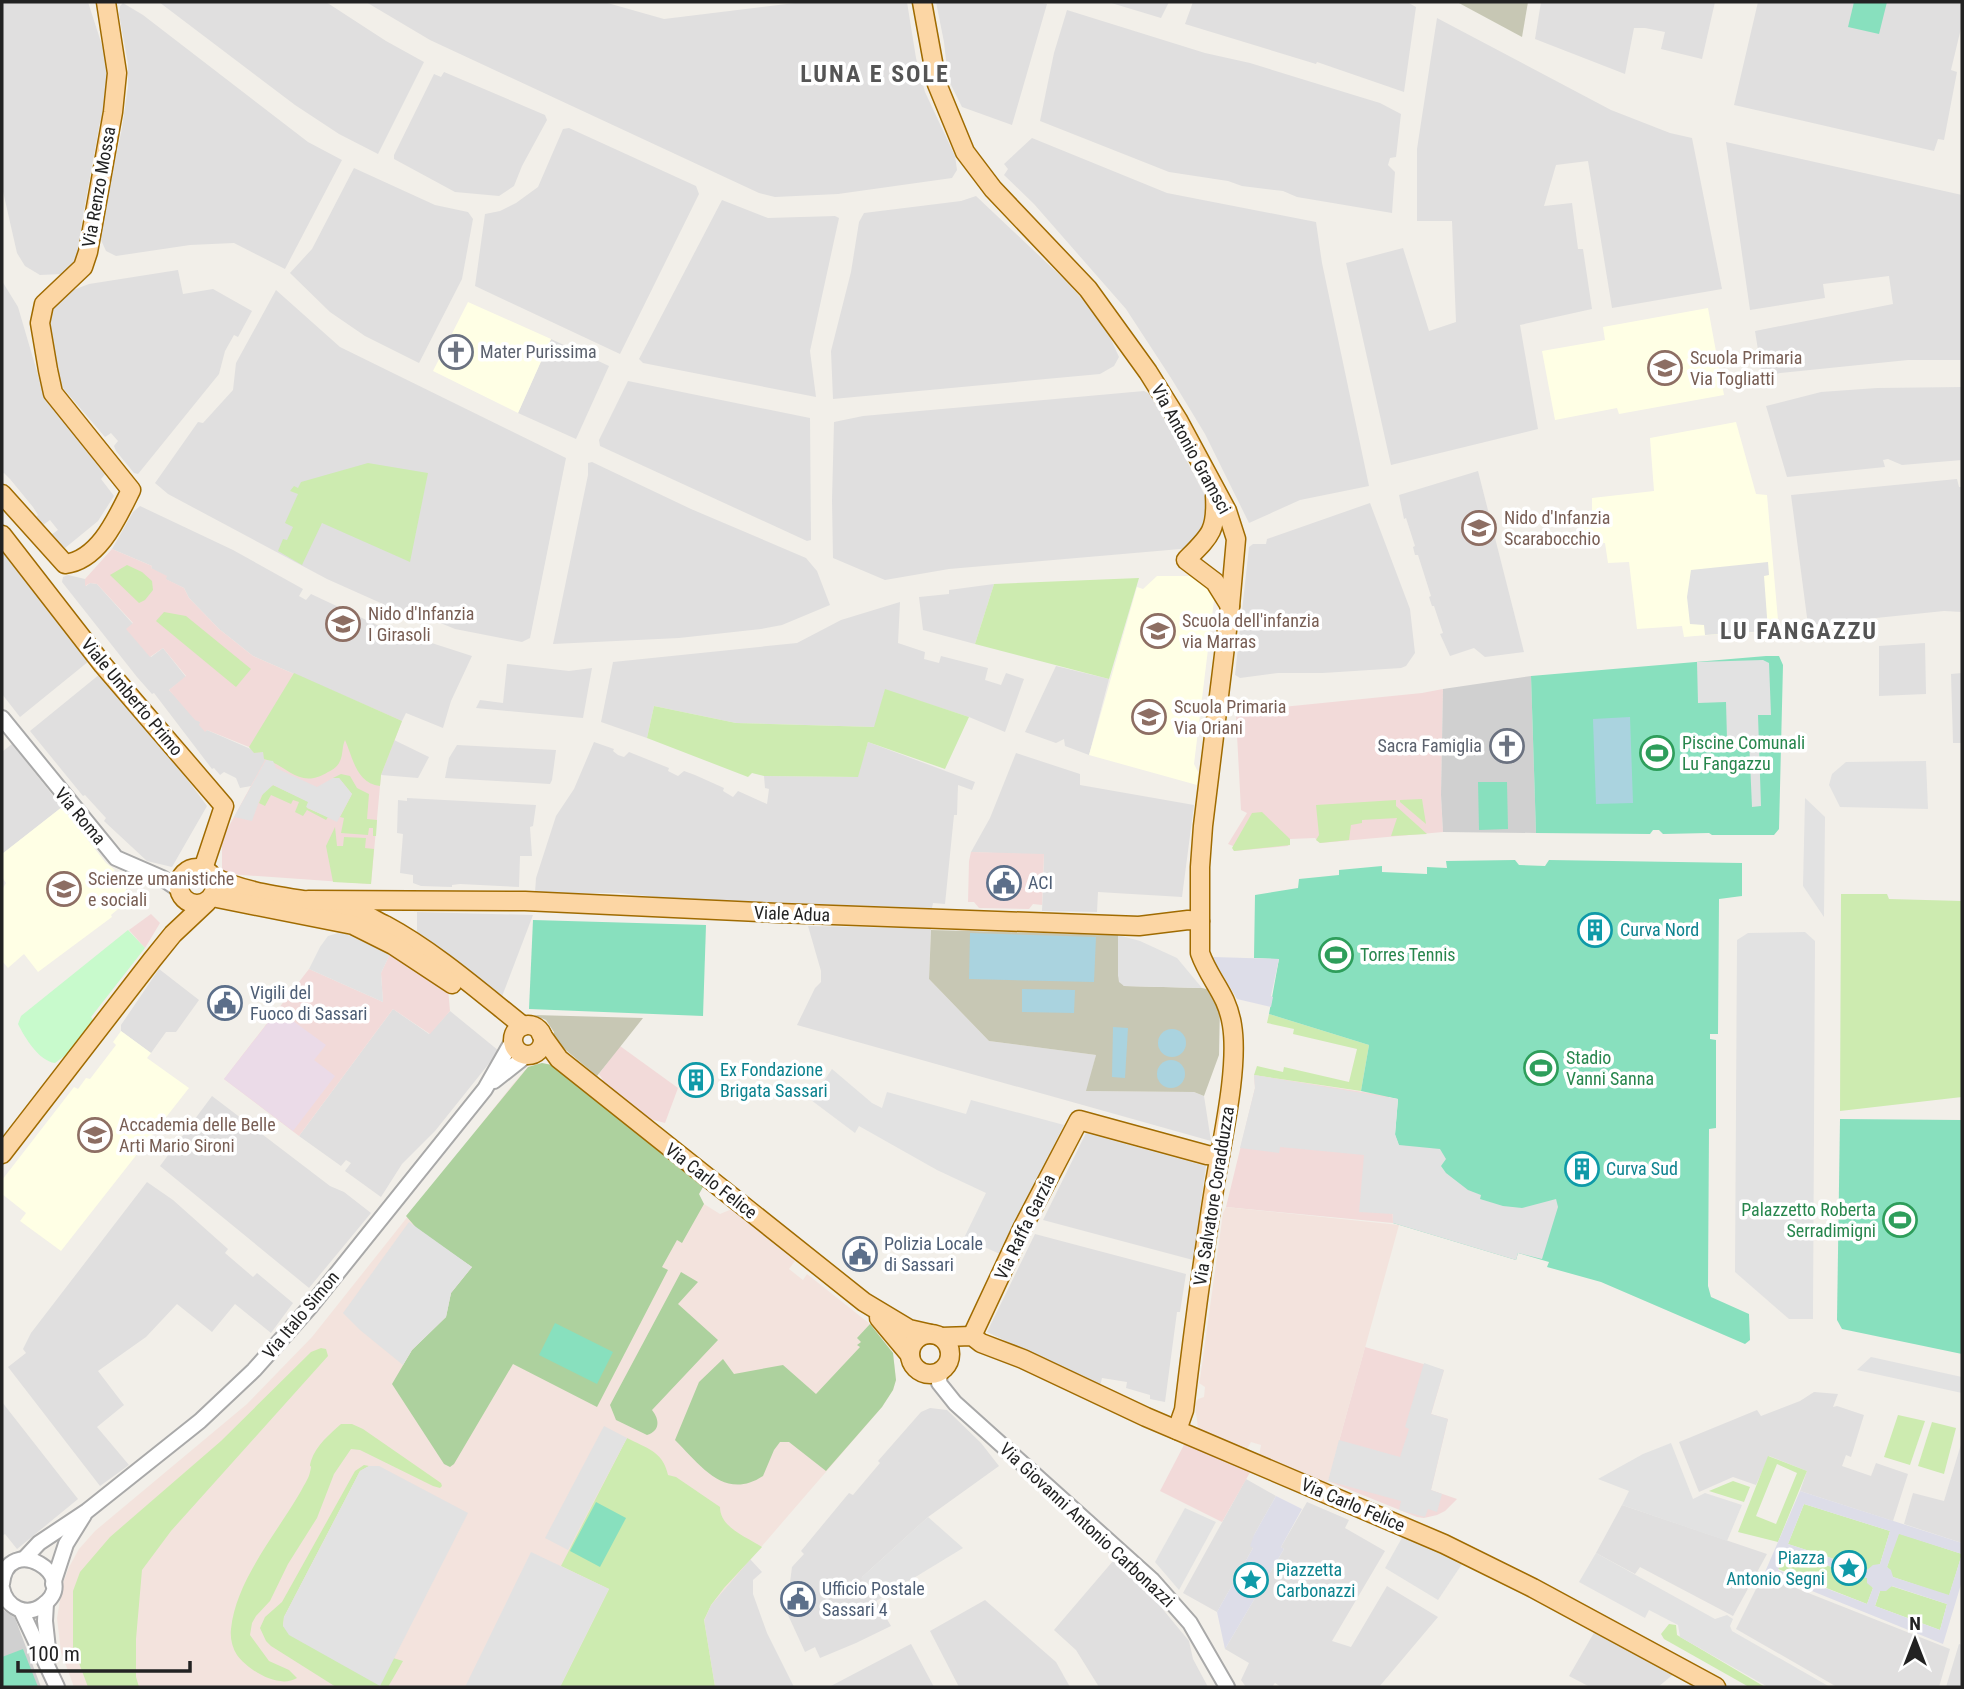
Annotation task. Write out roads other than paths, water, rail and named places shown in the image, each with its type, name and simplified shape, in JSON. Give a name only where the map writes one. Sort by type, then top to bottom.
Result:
[{"type":"main road","name":"Via Antonio Gramsci","points":[[922,2],[937,84],[965,152],[993,189],[1088,289],[1153,380],[1178,420],[1227,513],[1236,539],[1194,920]]},
{"type":"main road","name":"Via Renzo Mossa","points":[[2,494],[65,565],[76,563],[86,556],[110,531],[131,490],[53,393],[40,323],[44,304],[83,267],[90,244],[113,112],[117,73],[106,4]]},
{"type":"main road","points":[[1214,489],[1216,517],[1209,536],[1186,560],[1215,582],[1230,606]]},
{"type":"main road","name":"Viale Umberto Primo","points":[[2,535],[103,665],[223,806],[207,872]]},
{"type":"main road","points":[[152,960],[174,918],[179,880],[186,871],[207,872],[239,889],[308,900],[359,912],[409,938],[458,974],[516,1033],[518,1052],[532,1054],[543,1042],[541,1034],[531,1026],[516,1033]]},
{"type":"main road","points":[[2,1154],[173,934],[209,899],[215,886],[207,872]]},
{"type":"main road","points":[[179,890],[190,904],[201,904],[209,899],[353,925],[444,978],[516,1033]]},
{"type":"main road","name":"Viale Adua","points":[[308,900],[525,901],[1132,926],[1194,920]]},
{"type":"main road","name":"Via Salvatore Coradduzza","points":[[1177,1430],[1184,1410],[1202,1270],[1232,1077],[1233,1031],[1228,1002],[1205,966],[1194,920]]},
{"type":"main road","name":"Via Carlo Felice","points":[[541,1034],[559,1059],[864,1302],[909,1329],[977,1339],[1177,1430],[1444,1544],[1533,1588],[1716,1687]]},
{"type":"main road","name":"Via Carlo Felice","points":[[532,1054],[559,1059]]},
{"type":"main road","name":"Via Raffa Garzia","points":[[977,1339],[1023,1227],[1079,1120],[1207,1156],[1220,1156]]},
{"type":"main road","name":"Via Carlo Felice","points":[[864,1302],[910,1355]]},
{"type":"main road","points":[[944,1368],[950,1352],[945,1341],[936,1335],[917,1338],[912,1346],[911,1361],[919,1370],[930,1374],[944,1368],[954,1355],[977,1339]]},
{"type":"street","name":"Via Roma","points":[[2,718],[116,859],[162,877],[179,890]]},
{"type":"street","name":"Via Italo Simon","points":[[24,1559],[39,1543],[87,1511],[200,1422],[254,1370],[310,1307],[485,1089],[516,1033]]},
{"type":"street","name":"Via Italo Simon","points":[[485,1089],[532,1054]]},
{"type":"street","name":"Via Giovanni Antonio Carbonazzi","points":[[944,1368],[939,1383],[955,1403],[1160,1589],[1190,1623],[1227,1687]]},
{"type":"street","name":"Via Italo Simon","points":[[53,1584],[66,1544],[87,1511]]},
{"type":"street","points":[[24,1559],[33,1560],[47,1568],[53,1584],[46,1603],[34,1610],[21,1610],[5,1600],[2,1586],[2,1578],[10,1565],[24,1559]]},
{"type":"street","points":[[46,1603],[46,1638],[55,1682]]},
{"type":"street","points":[[21,1610],[55,1682]]},
{"type":"water","points":[[1630,717],[1633,803],[1596,804],[1593,719]]},
{"type":"water","points":[[970,933],[1096,937],[1094,982],[969,979]]},
{"type":"water","points":[[1022,989],[1075,990],[1074,1013],[1022,1012]]},
{"type":"water","points":[[1113,1027],[1128,1028],[1125,1078],[1112,1077]]},
{"type":"water","points":[[1172,1029],[1182,1033],[1186,1043],[1182,1053],[1172,1057],[1162,1053],[1158,1043],[1162,1033]]},
{"type":"water","points":[[1171,1060],[1181,1064],[1185,1074],[1181,1084],[1171,1088],[1161,1084],[1157,1074],[1161,1064]]},
{"type":"place","name":"Mater Purissima","points":[[456,352]]},
{"type":"place","name":"Scuola Primaria Via Togliatti","points":[[1665,368]]},
{"type":"place","name":"Nido d'Infanzia Scarabocchio","points":[[1479,528]]},
{"type":"place","name":"Nido d'Infanzia I Girasoli","points":[[343,624]]},
{"type":"place","name":"Scuola dell'infanzia via Marras","points":[[1158,631]]},
{"type":"place","name":"Scuola Primaria Via Oriani","points":[[1149,717]]},
{"type":"place","name":"Sacra Famiglia","points":[[1507,746]]},
{"type":"place","name":"Piscine Comunali Lu Fangazzu","points":[[1657,753]]},
{"type":"place","name":"ACI","points":[[1004,883]]},
{"type":"place","name":"Scienze umanistiche e sociali","points":[[64,889]]},
{"type":"place","name":"Curva Nord","points":[[1595,930]]},
{"type":"place","name":"Torres Tennis","points":[[1336,955]]},
{"type":"place","name":"Vigili del Fuoco di Sassari","points":[[225,1003]]},
{"type":"place","name":"Stadio Vanni Sanna","points":[[1541,1068]]},
{"type":"place","name":"Ex Fondazione Brigata Sassari","points":[[696,1080]]},
{"type":"place","name":"Accademia delle Belle Arti Mario Sironi","points":[[95,1135]]},
{"type":"place","name":"Curva Sud","points":[[1582,1169]]},
{"type":"place","name":"Palazzetto Roberta Serradimigni","points":[[1900,1220]]},
{"type":"place","name":"Polizia Locale di Sassari","points":[[860,1254]]},
{"type":"place","name":"Piazza Antonio Segni","points":[[1849,1568]]},
{"type":"place","name":"Piazzetta Carbonazzi","points":[[1251,1580]]},
{"type":"place","name":"Ufficio Postale Sassari 4","points":[[798,1599]]},
{"type":"district","name":"LUNA E SOLE","points":[[875,74]]},
{"type":"district","name":"LU FANGAZZU","points":[[1799,631]]}]
